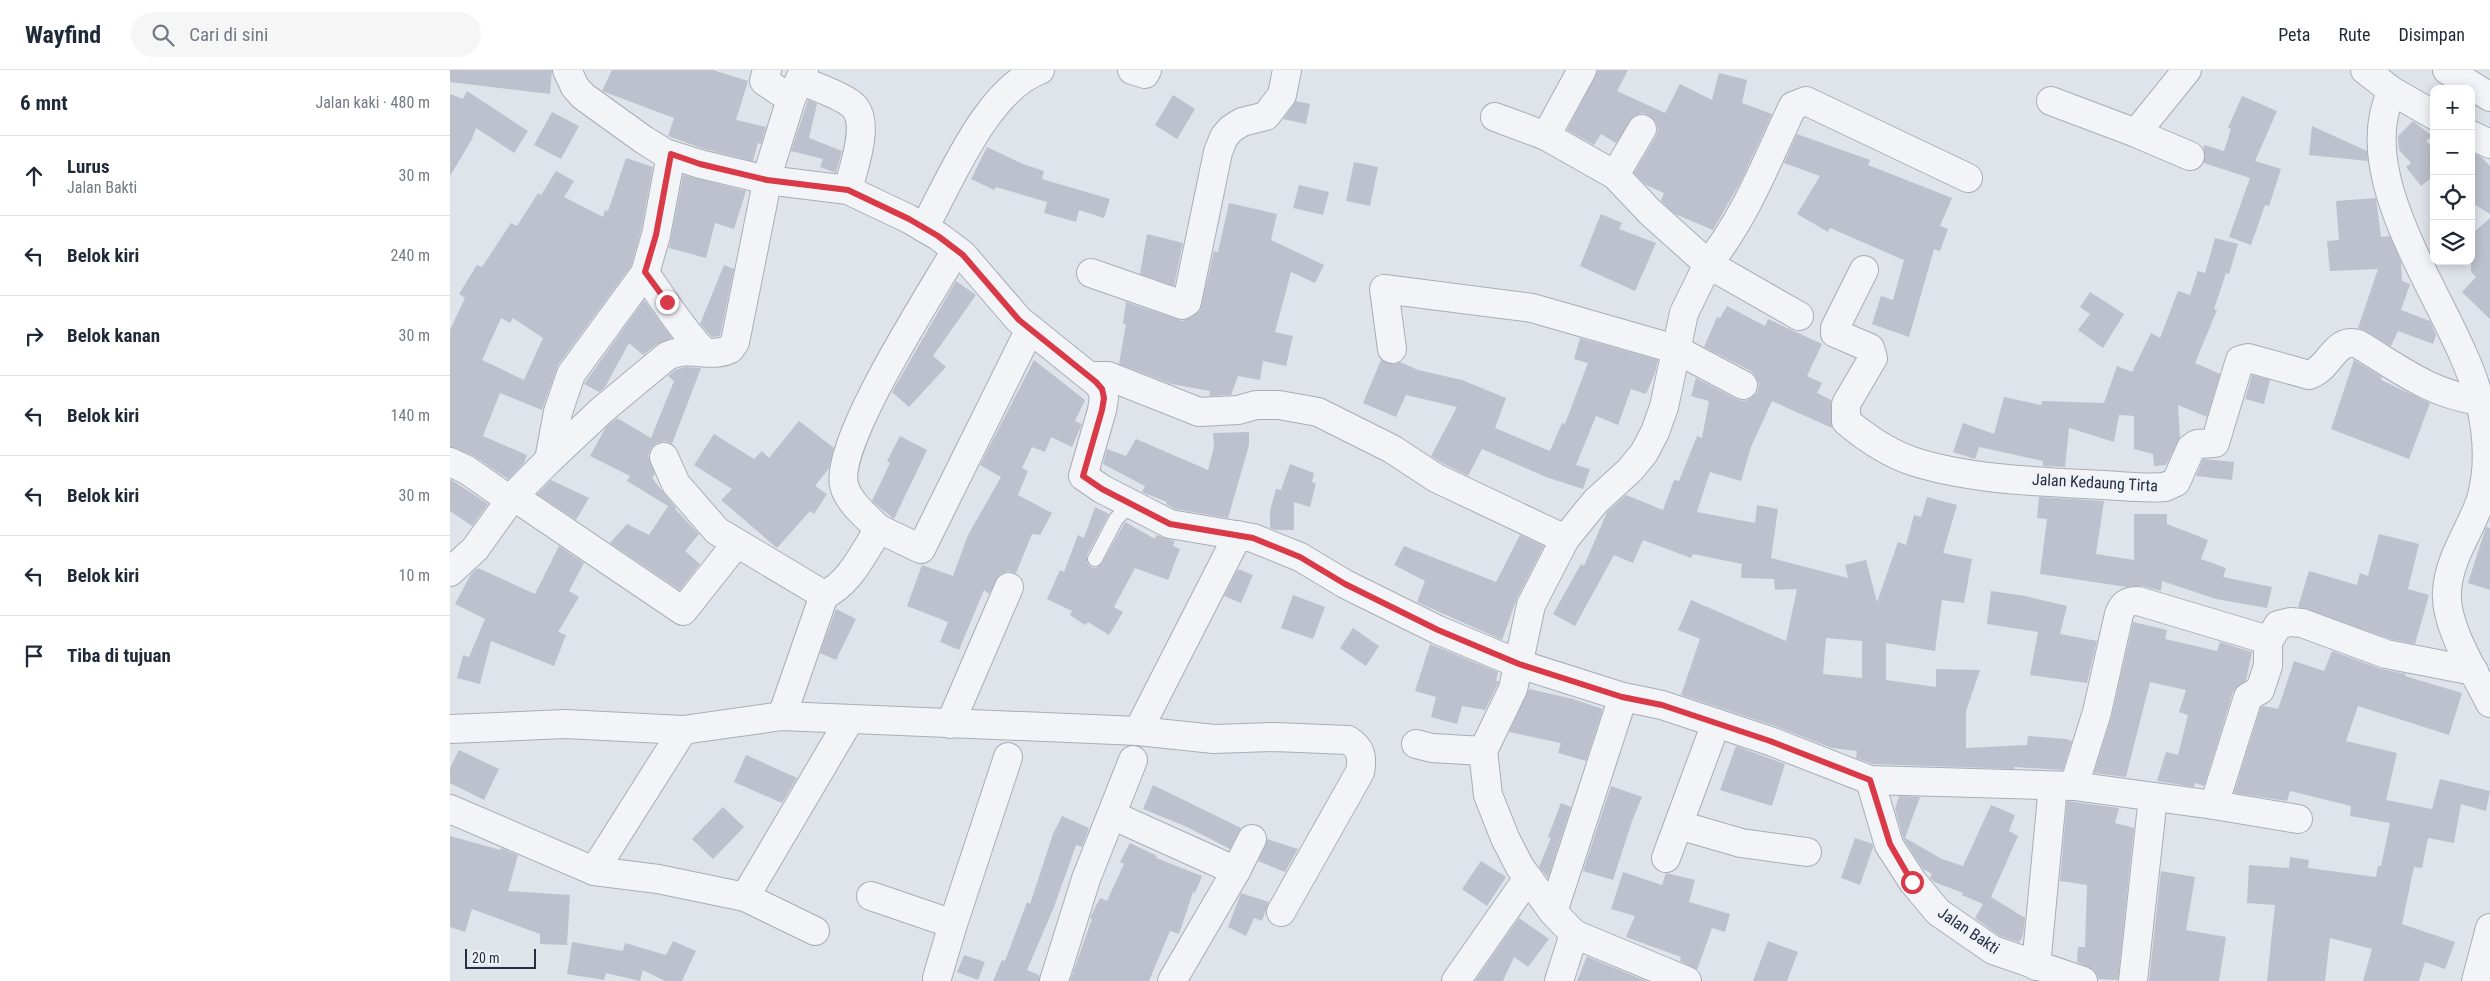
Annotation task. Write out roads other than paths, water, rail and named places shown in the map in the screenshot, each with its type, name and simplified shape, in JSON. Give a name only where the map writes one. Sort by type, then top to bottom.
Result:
[{"type":"street","points":[[568,70],[575,87],[582,96],[644,140],[671,154],[700,164],[767,180],[848,190],[924,228],[956,250],[1019,320],[1090,376],[1102,389],[1104,398],[1102,410],[1083,476],[1130,505],[1170,524],[1253,538],[1300,557],[1345,584],[1438,630],[1519,664],[1622,697],[1662,705],[1770,741],[1870,780],[2063,786],[2214,805],[2298,820]]},
{"type":"street","points":[[767,70],[764,81],[798,83],[850,103],[857,110],[862,127],[848,190]]},
{"type":"street","points":[[924,228],[990,110],[1031,73],[1040,70]]},
{"type":"street","points":[[1132,70],[1145,74],[1146,70]]},
{"type":"street","points":[[1091,273],[1182,305],[1187,302],[1218,152],[1224,137],[1230,129],[1242,122],[1266,116],[1282,95],[1287,70]]},
{"type":"street","points":[[1546,136],[1582,70]]},
{"type":"street","points":[[2136,133],[2188,70]]},
{"type":"street","points":[[2365,70],[2392,91],[2430,113]]},
{"type":"street","points":[[2447,70],[2490,97]]},
{"type":"street","points":[[450,572],[475,549],[512,498],[549,460],[602,410],[667,356],[680,350],[723,353],[730,350],[735,342],[774,151],[798,83]]},
{"type":"street","points":[[2392,91],[2382,119],[2381,142],[2386,176],[2394,204],[2408,240],[2467,365],[2480,401],[2489,451],[2486,501],[2450,573],[2446,592],[2449,611],[2457,635],[2490,703]]},
{"type":"street","points":[[1687,981],[1574,934],[1553,912],[1528,878],[1505,838],[1488,795],[1483,751],[1513,689],[1531,605],[1565,539],[1596,501],[1630,470],[1644,453],[1655,432],[1664,406],[1684,313],[1708,264],[1739,220],[1793,106],[1806,101],[1968,178]]},
{"type":"street","points":[[2051,101],[2136,133],[2190,156]]},
{"type":"street","points":[[1495,117],[1546,136],[1615,175],[1650,212],[1708,264],[1799,316]]},
{"type":"street","points":[[1615,175],[1642,129]]},
{"type":"street","points":[[2475,137],[2490,144]]},
{"type":"street","points":[[549,460],[558,412],[571,374],[645,272],[656,235],[671,154]]},
{"type":"street","points":[[956,250],[871,396],[846,460],[842,476],[844,487],[853,501],[879,529],[921,549],[1030,329]]},
{"type":"street","name":"Jalan Kedaung Tirta","points":[[1864,270],[1835,328],[1835,334],[1870,348],[1873,358],[1846,404],[1846,421],[1888,450],[1914,462],[1983,475],[2092,484],[2158,487],[2171,484],[2179,476],[2191,448],[2198,444],[2215,443],[2240,360],[2243,358],[2309,375],[2322,368],[2339,347],[2353,342],[2424,386],[2459,398],[2480,401]]},
{"type":"street","points":[[645,272],[667,302],[678,322],[703,352]]},
{"type":"street","points":[[1392,349],[1384,289],[1532,308],[1675,349],[1742,385]]},
{"type":"street","points":[[1090,376],[1108,376],[1199,412],[1238,410],[1256,405],[1279,405],[1318,412],[1392,449],[1436,478],[1565,539]]},
{"type":"street","points":[[664,457],[676,484],[717,531],[824,595]]},
{"type":"street","points":[[450,462],[467,470],[512,498],[683,611],[736,544]]},
{"type":"street","points":[[782,716],[824,595],[838,586],[858,561],[879,529]]},
{"type":"street","points":[[1138,731],[1238,536]]},
{"type":"street","points":[[950,724],[1009,587]]},
{"type":"street","points":[[2036,966],[2063,786],[2097,712],[2122,606],[2130,601],[2138,601],[2258,638],[2268,639]]},
{"type":"street","points":[[2214,805],[2248,697],[2260,690],[2269,663],[2268,639],[2278,625],[2295,622],[2386,654],[2474,671]]},
{"type":"street","points":[[1553,912],[1622,697]]},
{"type":"street","points":[[450,729],[564,724],[683,730],[782,716],[1138,731],[1214,739],[1348,740],[1357,746],[1363,759],[1360,772],[1281,912]]},
{"type":"street","points":[[745,897],[850,720]]},
{"type":"street","points":[[1666,858],[1716,723]]},
{"type":"street","points":[[594,871],[683,730]]},
{"type":"street","points":[[1416,744],[1432,748],[1483,751]]},
{"type":"street","points":[[940,980],[953,924],[1008,757]]},
{"type":"street","points":[[1054,981],[1086,879],[1133,760]]},
{"type":"street","name":"Jalan Bakti","points":[[1870,780],[1890,844],[1912,882],[1938,912],[1993,950],[2083,981]]},
{"type":"street","points":[[2133,981],[2153,797]]},
{"type":"street","points":[[450,809],[594,871],[658,879],[745,897],[815,931]]},
{"type":"street","points":[[1112,815],[1236,871]]},
{"type":"street","points":[[1679,825],[1741,843],[1807,852]]},
{"type":"street","points":[[1172,981],[1236,871],[1252,839]]},
{"type":"street","points":[[1456,981],[1528,878]]},
{"type":"street","points":[[871,896],[953,924]]},
{"type":"street","points":[[2476,981],[2490,928]]},
{"type":"street","points":[[1559,981],[1574,934]]},
{"type":"lane","points":[[1095,559],[1116,519],[1130,505]]}]
